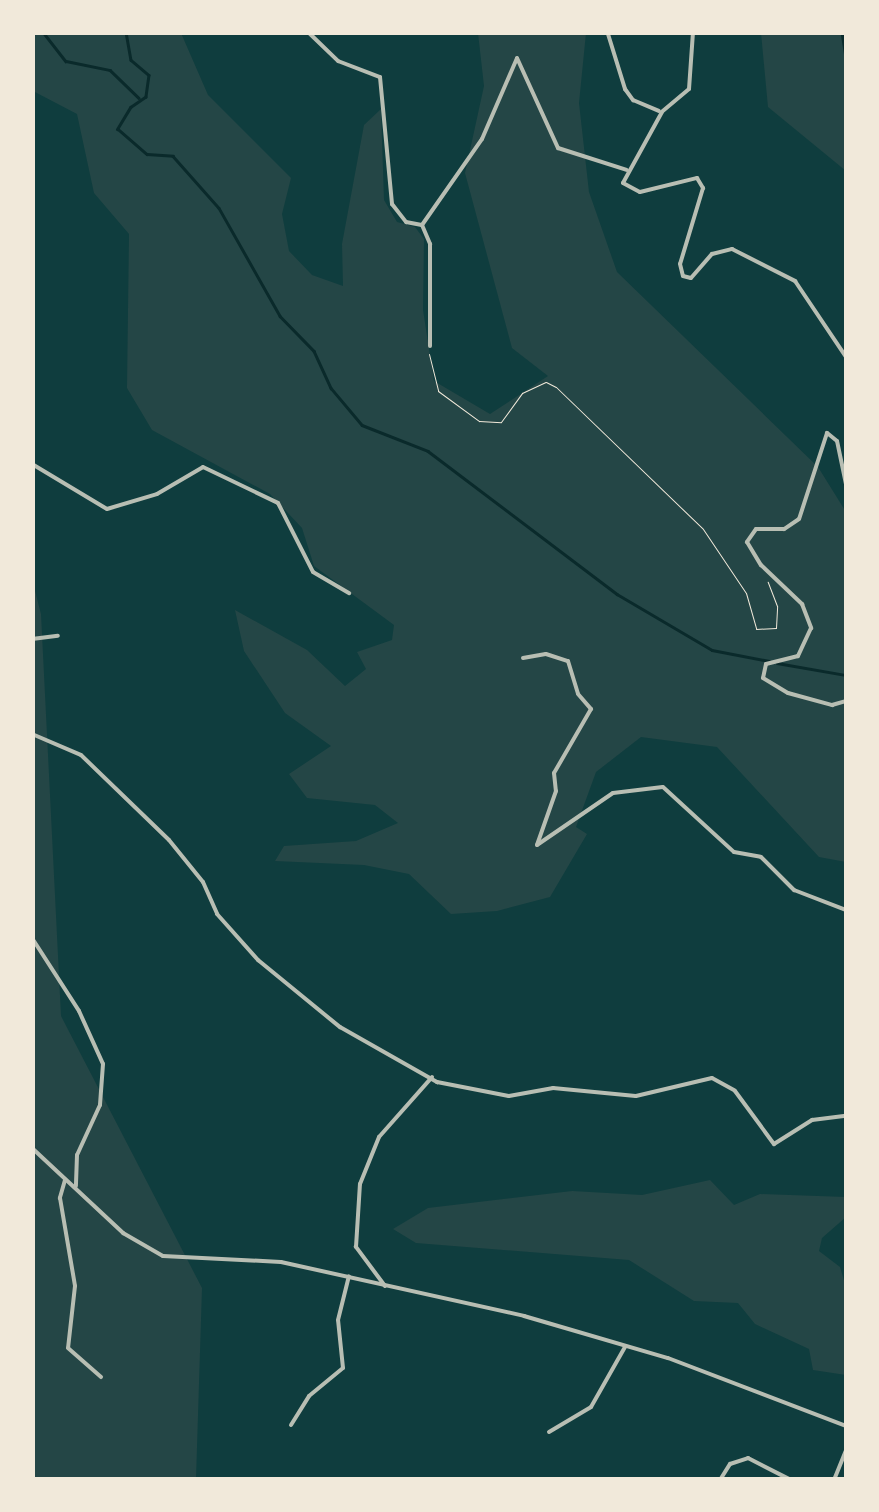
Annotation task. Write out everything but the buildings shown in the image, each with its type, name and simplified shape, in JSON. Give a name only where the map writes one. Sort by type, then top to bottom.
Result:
[{"type":"street","points":[[308,32],[338,61],[380,77],[394,214],[422,225],[430,244],[430,346]]},
{"type":"street","points":[[693,32],[689,89],[662,112],[623,183],[630,191],[691,177],[701,182],[683,276],[692,278],[712,254],[732,249],[795,281],[846,357]]},
{"type":"street","points":[[608,34],[625,89],[634,100],[662,112]]},
{"type":"street","points":[[422,225],[482,139],[517,58],[558,148],[627,170]]},
{"type":"street","points":[[846,484],[837,441],[827,434],[799,519],[784,529],[750,535],[750,552],[808,615],[810,638],[788,661],[766,664],[763,678],[788,693],[832,705],[846,701]]},
{"type":"street","points":[[32,464],[107,509],[157,494],[203,467],[278,503],[313,572],[349,593]]},
{"type":"street","points":[[32,639],[58,636]]},
{"type":"street","points":[[523,658],[546,654],[568,661],[591,709],[554,773],[556,791],[537,844],[613,793],[663,787],[734,852],[761,857],[794,890],[846,910]]},
{"type":"street","points":[[32,734],[81,755],[169,840],[203,882],[217,914],[258,960],[340,1028],[432,1076],[509,1096],[552,1088],[646,1095],[718,1079],[742,1097],[774,1144],[812,1120],[846,1116]]},
{"type":"street","points":[[32,938],[79,1010],[102,1064],[100,1105],[77,1155],[76,1186]]},
{"type":"street","points":[[384,1286],[356,1247],[362,1177],[379,1137],[432,1076]]},
{"type":"street","points":[[32,1148],[123,1233],[169,1258],[268,1260],[524,1316],[846,1426]]},
{"type":"street","points":[[66,1180],[60,1198],[76,1286],[68,1348],[102,1378]]},
{"type":"street","points":[[291,1426],[316,1388],[343,1368],[338,1320],[349,1276]]},
{"type":"street","points":[[548,1432],[591,1407],[624,1347]]},
{"type":"street","points":[[834,1480],[846,1451]]},
{"type":"street","points":[[720,1480],[734,1461],[748,1458],[791,1480]]},
{"type":"path","points":[[430,346],[430,377],[438,391],[480,421],[501,422],[522,393],[546,382],[556,387],[704,529],[746,592],[756,629],[776,628],[778,606],[761,565]]},
{"type":"shaded area","points":[[32,33],[181,33],[208,95],[291,178],[282,214],[289,251],[312,275],[343,286],[342,244],[364,125],[381,109],[384,200],[397,222],[415,227],[424,239],[423,310],[434,381],[490,414],[548,376],[512,348],[465,173],[484,86],[478,33],[586,33],[579,103],[589,192],[617,272],[818,467],[846,512],[846,862],[819,857],[717,747],[641,737],[596,772],[576,827],[587,834],[550,897],[497,911],[451,914],[409,874],[364,865],[275,861],[284,846],[356,841],[398,823],[375,805],[307,798],[289,774],[331,746],[285,713],[244,651],[235,610],[307,650],[345,686],[366,669],[357,652],[392,640],[394,625],[314,566],[302,528],[270,494],[152,430],[127,388],[129,234],[94,193],[77,114],[33,91]]},
{"type":"shaded area","points":[[761,33],[846,33],[846,171],[768,107]]},
{"type":"shaded area","points":[[32,579],[41,614],[61,1016],[202,1288],[196,1479],[33,1479]]},
{"type":"shaded area","points":[[710,1180],[734,1205],[760,1194],[846,1197],[846,1217],[822,1238],[819,1251],[840,1267],[846,1287],[846,1375],[813,1370],[809,1349],[755,1324],[738,1303],[694,1301],[629,1260],[416,1243],[393,1229],[428,1208],[572,1191],[642,1195]]},
{"type":"waterway","points":[[43,32],[66,61],[110,70],[139,98]]},
{"type":"waterway","points":[[126,32],[131,60],[149,75],[146,97],[131,107],[118,129],[147,154],[173,156],[219,208],[280,316],[314,351],[331,388],[362,425],[428,451],[617,594],[712,650],[769,661]]},
{"type":"waterway","points":[[842,32],[846,57]]},
{"type":"waterway","points":[[777,663],[846,675]]}]
